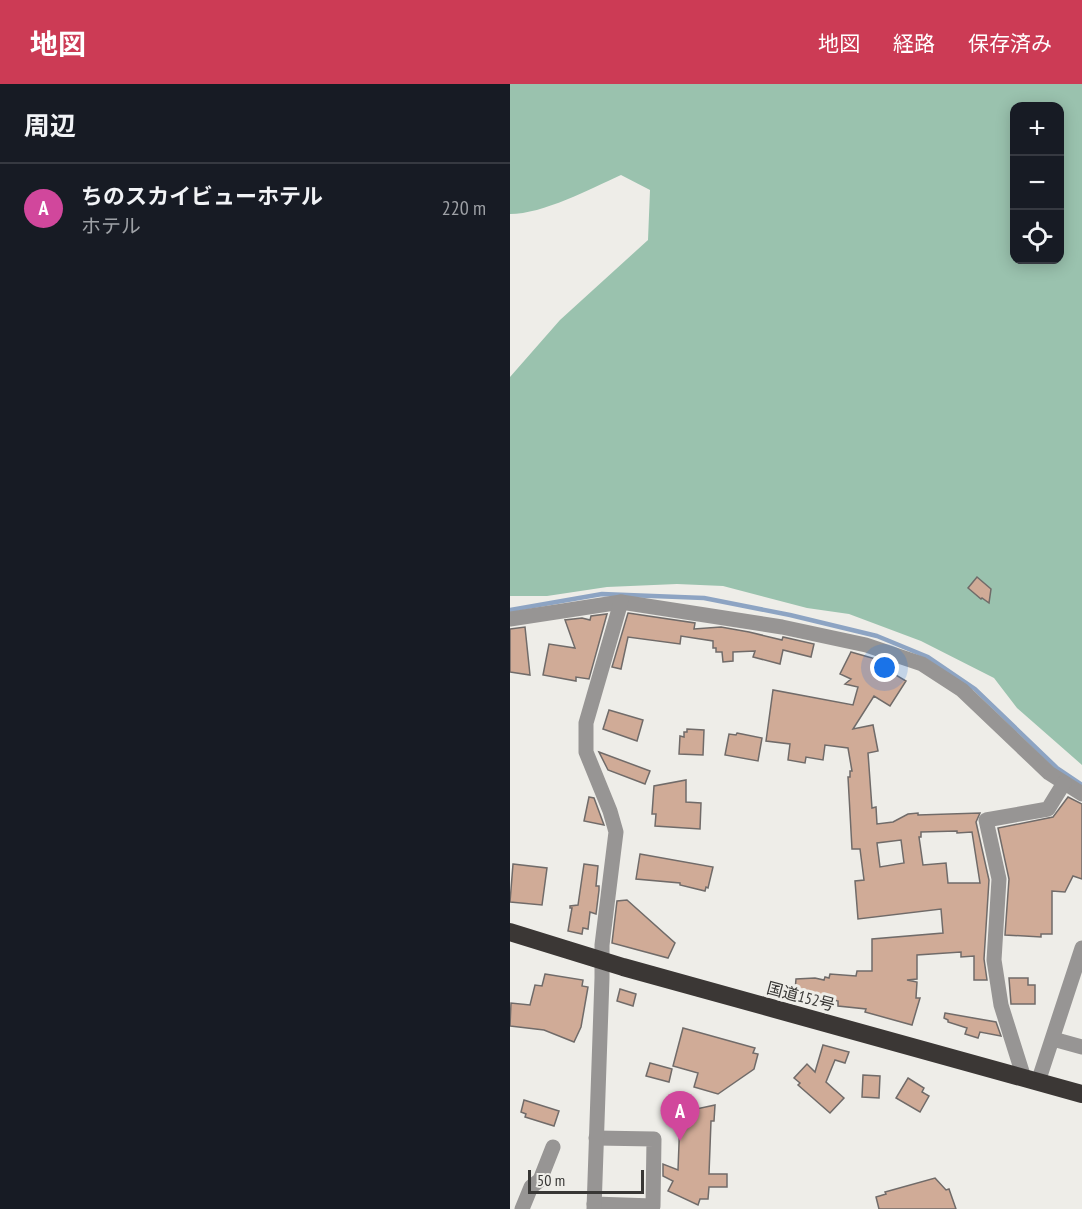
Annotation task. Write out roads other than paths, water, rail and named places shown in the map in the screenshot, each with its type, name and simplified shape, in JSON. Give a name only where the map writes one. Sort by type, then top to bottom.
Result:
[{"type":"highway","name":"国道152号","points":[[510,932],[601,960],[1082,1094]]},
{"type":"street","points":[[596,1138],[654,1139],[653,1206],[594,1206],[596,1138],[602,990],[601,960],[616,832],[586,752],[586,723],[621,602]]},
{"type":"street","points":[[510,619],[621,602],[820,634],[866,645],[922,664],[962,690],[1049,773],[1082,794]]},
{"type":"street","points":[[1031,1080],[1001,1005],[994,960],[999,879],[986,820],[1048,809],[1064,783]]},
{"type":"street","points":[[1031,1080],[1053,1039],[1082,948]]},
{"type":"street","points":[[1053,1039],[1082,1047]]},
{"type":"street","points":[[522,1209],[531,1187],[540,1180],[553,1147]]},
{"type":"waterway","points":[[510,610],[602,594],[704,598],[790,615],[877,636],[928,657],[975,689],[1057,768],[1082,785]]},
{"type":"place","name":"ちのスカイビューホテル","points":[[680,1141]]}]
